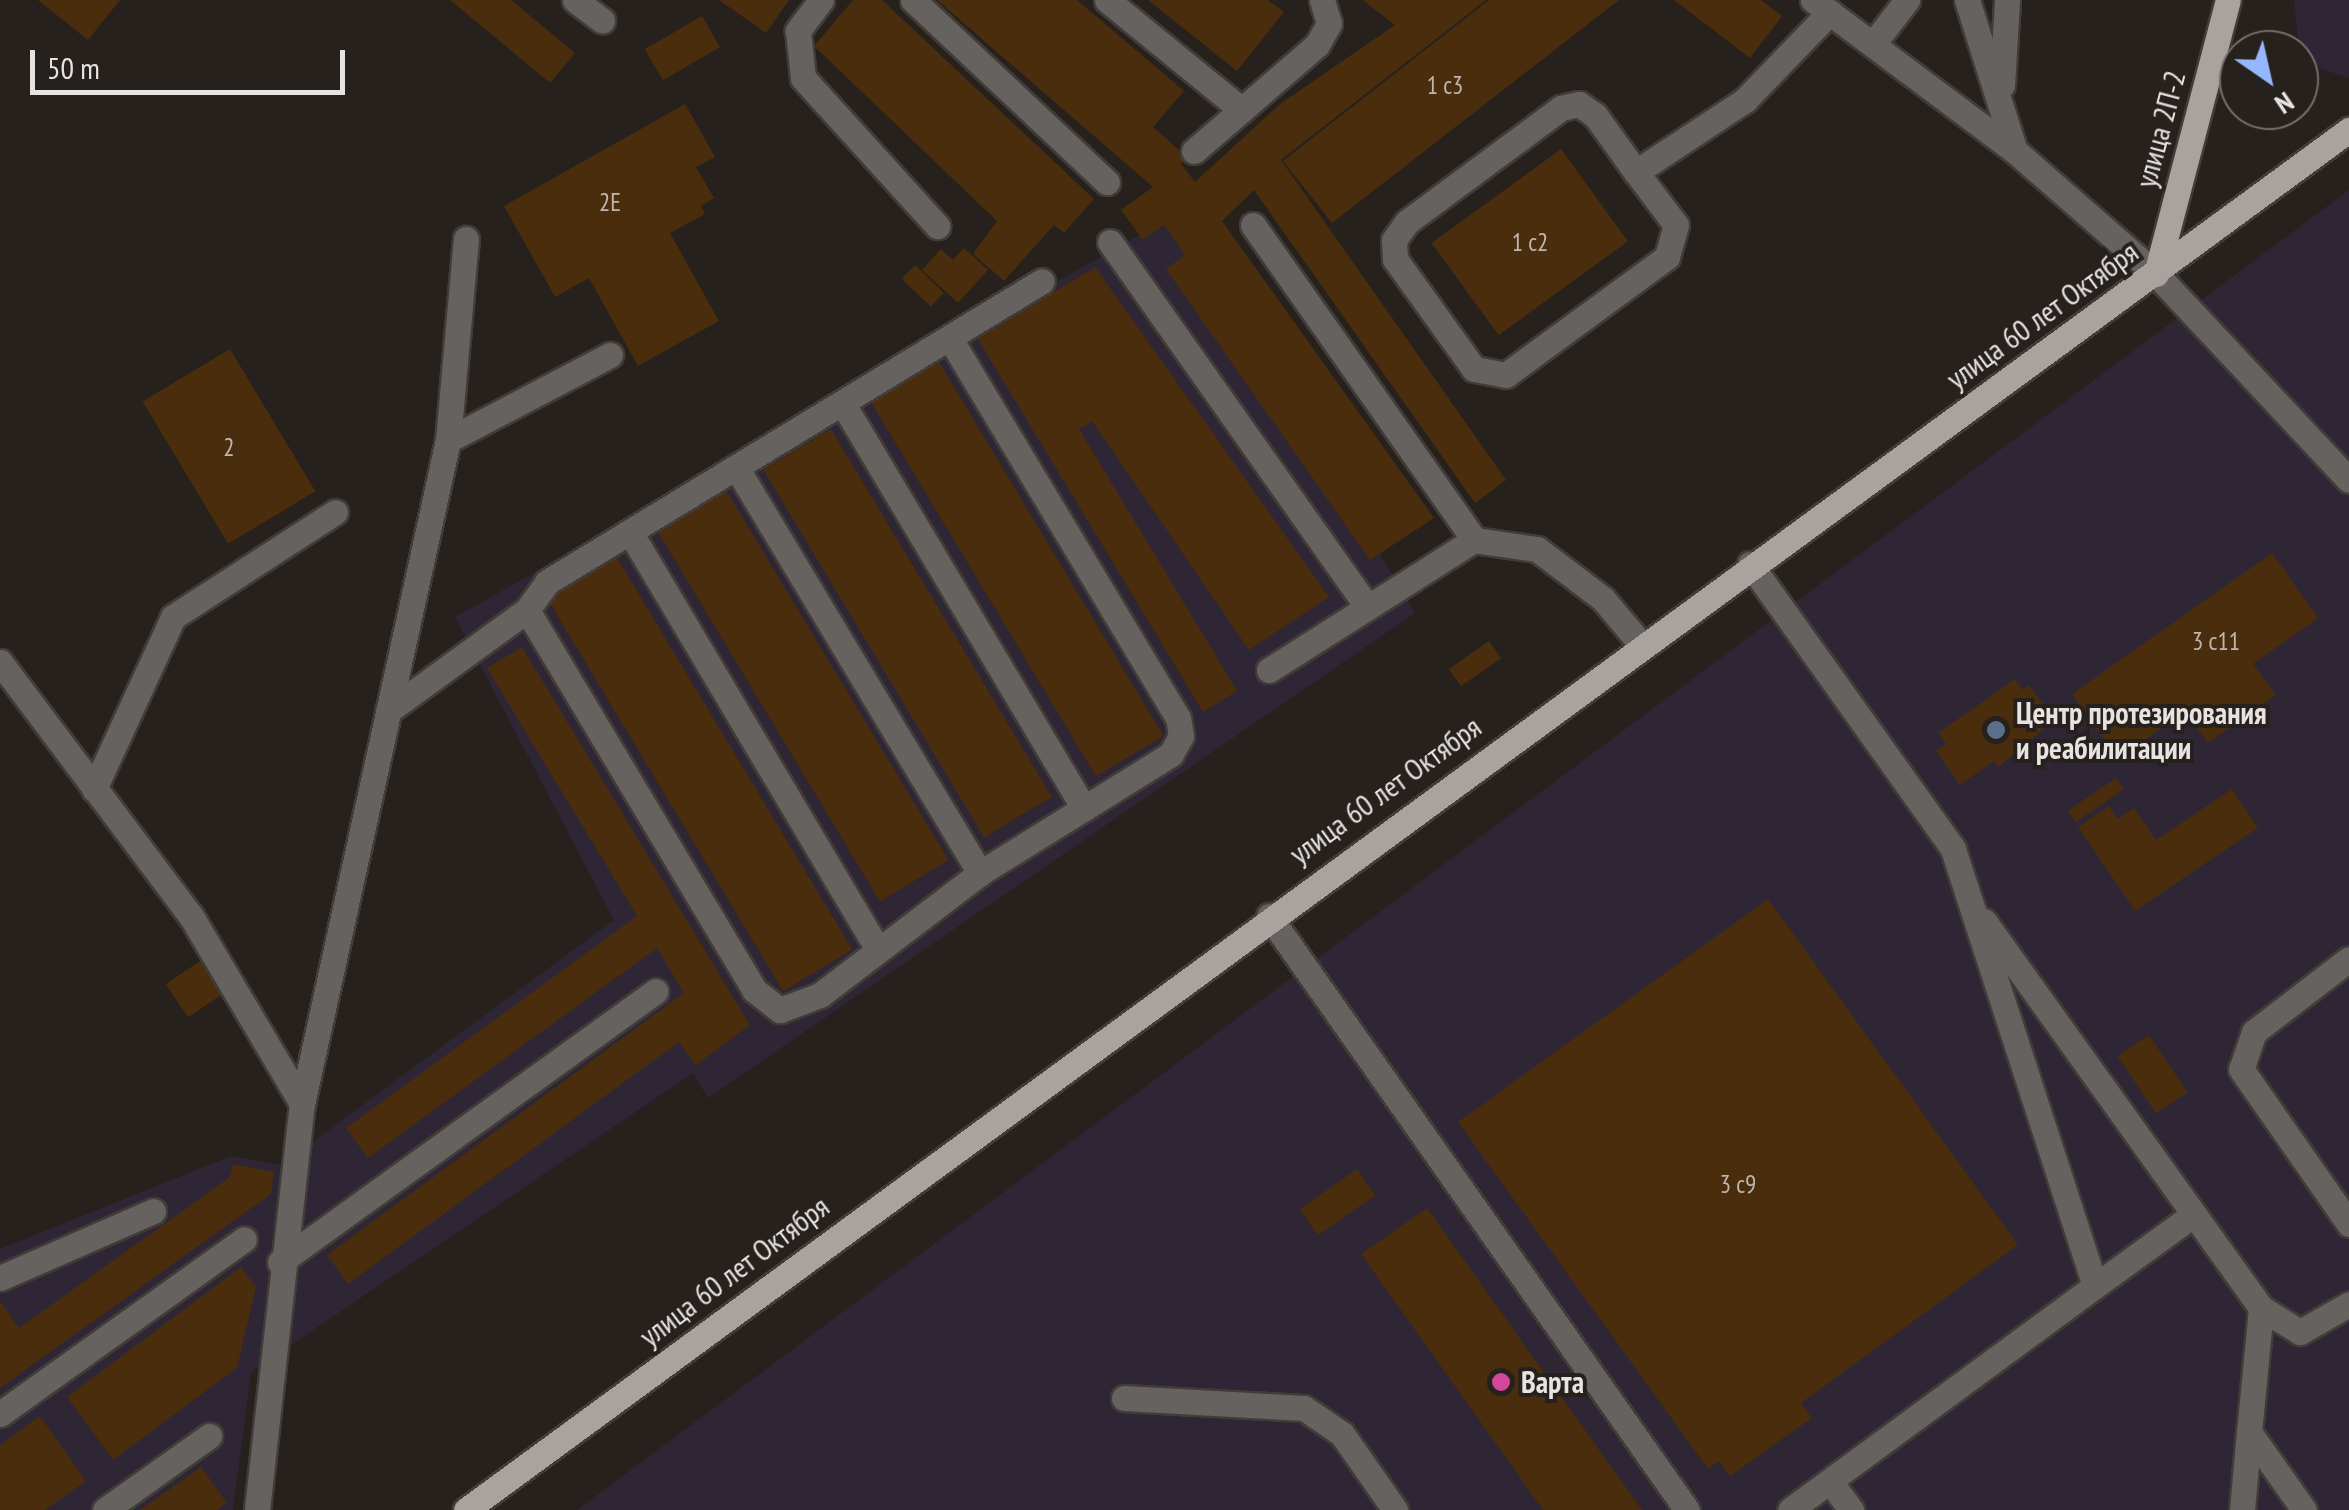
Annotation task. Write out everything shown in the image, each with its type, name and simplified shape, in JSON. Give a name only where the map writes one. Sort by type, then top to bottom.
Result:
[{"type":"main road","name":"улица 2П-2","points":[[2156,274],[2228,0]]},
{"type":"main road","name":"улица 60 лет Октября","points":[[466,1510],[1640,643],[2156,274],[2349,130]]},
{"type":"lane","points":[[576,0],[602,20]]},
{"type":"lane","points":[[821,0],[798,30],[803,78],[937,226]]},
{"type":"lane","points":[[913,0],[1107,182]]},
{"type":"lane","points":[[1107,0],[1242,110]]},
{"type":"lane","points":[[1194,151],[1317,45],[1328,24],[1322,0]]},
{"type":"lane","points":[[1873,44],[1907,0]]},
{"type":"lane","points":[[1967,0],[2015,151]]},
{"type":"lane","points":[[2002,110],[2007,0]]},
{"type":"lane","points":[[1636,172],[1745,100],[1821,6],[2015,151],[2156,274],[2349,480]]},
{"type":"lane","points":[[1579,104],[1595,114],[1636,172],[1676,224],[1676,242],[1506,375],[1474,369],[1396,260],[1394,240],[1407,222],[1561,108],[1579,104]]},
{"type":"lane","points":[[1252,226],[1474,540]]},
{"type":"lane","points":[[257,1510],[280,1262],[302,1104],[448,440],[466,238]]},
{"type":"lane","points":[[1110,242],[1364,603]]},
{"type":"lane","points":[[388,711],[527,610],[547,582],[1042,281]]},
{"type":"lane","points":[[527,610],[768,1004],[797,1009],[876,946],[980,873],[1171,754],[1178,718],[950,339]]},
{"type":"lane","points":[[448,440],[610,355]]},
{"type":"lane","points":[[842,404],[1084,809]]},
{"type":"lane","points":[[736,467],[980,873]]},
{"type":"lane","points":[[94,789],[173,617],[335,512]]},
{"type":"lane","points":[[630,532],[876,946]]},
{"type":"lane","points":[[1268,670],[1364,603],[1474,540],[1537,549],[1603,599],[1640,643]]},
{"type":"lane","points":[[1750,564],[1953,849],[2095,1286]]},
{"type":"lane","points":[[0,662],[202,932],[302,1104]]},
{"type":"lane","points":[[1969,900],[2261,1308],[2300,1332],[2349,1304]]},
{"type":"lane","points":[[1268,916],[1686,1510]]},
{"type":"lane","points":[[2349,959],[2254,1032],[2241,1069],[2349,1224]]},
{"type":"lane","points":[[280,1262],[656,991]]},
{"type":"lane","points":[[0,1278],[153,1211]]},
{"type":"lane","points":[[1790,1510],[2194,1214]]},
{"type":"lane","points":[[0,1414],[244,1239]]},
{"type":"lane","points":[[2242,1510],[2261,1308]]},
{"type":"lane","points":[[1124,1398],[1304,1408],[1342,1434],[1395,1510]]},
{"type":"lane","points":[[2249,1432],[2304,1510]]},
{"type":"lane","points":[[104,1510],[209,1436]]},
{"type":"lane","points":[[1830,1481],[1851,1510]]},
{"type":"shaded area","points":[[2294,0],[2349,0],[2349,78],[2319,68],[2319,30],[2297,30]]},
{"type":"shaded area","points":[[2349,190],[2349,1510],[577,1510]]},
{"type":"shaded area","points":[[1176,215],[1415,613],[708,1098],[693,1073],[251,1372],[233,1510],[0,1510],[0,1249],[231,1156],[281,1165],[614,920],[455,617]]},
{"type":"building","points":[[38,0],[120,0],[88,40]]},
{"type":"building","points":[[450,0],[511,0],[575,53],[550,83]]},
{"type":"building","points":[[719,0],[789,0],[766,33]]},
{"type":"building","points":[[853,0],[882,0],[1094,199],[1064,233],[1054,225],[1004,281],[973,254],[997,221],[814,46]]},
{"type":"building","points":[[937,0],[1077,0],[1184,91],[1153,127],[1187,157],[1181,164],[1195,182],[1280,104],[1395,25],[1363,0],[1486,0],[1281,160],[1506,480],[1475,503],[1254,190],[1222,221],[1434,518],[1370,560],[1166,269],[1185,255],[1164,225],[1143,240],[1121,210],[1153,187]]},
{"type":"building","points":[[1148,0],[1268,0],[1284,12],[1237,71]]},
{"type":"building","points":[[1489,0],[1619,0],[1332,223],[1283,161]]},
{"type":"building","points":[[1674,0],[1761,0],[1782,16],[1750,58]]},
{"type":"building","points":[[702,16],[720,47],[663,80],[645,49]]},
{"type":"building","points":[[685,104],[715,157],[696,167],[714,198],[701,206],[705,214],[670,233],[719,321],[638,366],[589,278],[555,297],[504,206]]},
{"type":"building","points":[[1561,149],[1628,241],[1499,335],[1432,243]]},
{"type":"building","points":[[964,248],[988,270],[958,303],[922,270],[941,249],[953,260]]},
{"type":"building","points":[[915,265],[944,293],[931,306],[902,279]]},
{"type":"building","points":[[1095,267],[1329,597],[1249,650],[1092,421],[1079,429],[1237,691],[1203,712],[978,339]]},
{"type":"building","points":[[230,349],[315,491],[228,544],[143,402]]},
{"type":"building","points":[[939,362],[1164,736],[1096,776],[871,403]]},
{"type":"building","points":[[831,429],[1052,797],[984,837],[763,470]]},
{"type":"building","points":[[726,490],[948,860],[880,901],[657,531]]},
{"type":"building","points":[[2272,553],[2318,618],[2253,664],[2276,695],[2208,743],[2185,711],[2118,759],[2072,694]]},
{"type":"building","points":[[616,556],[852,949],[783,991],[547,598]]},
{"type":"building","points":[[1489,641],[1501,658],[1461,686],[1449,669]]},
{"type":"building","points":[[522,647],[750,1025],[696,1065],[679,1042],[348,1284],[327,1255],[684,993],[657,948],[368,1158],[346,1128],[637,916],[487,668]]},
{"type":"building","points":[[2015,679],[2023,690],[2029,685],[2054,720],[1999,767],[1994,761],[1960,785],[1936,751],[1946,744],[1938,733]]},
{"type":"building","points":[[2116,778],[2124,790],[2076,822],[2068,810]]},
{"type":"building","points":[[2232,789],[2258,828],[2135,911],[2078,827],[2109,806],[2118,819],[2134,808],[2156,840]]},
{"type":"building","points":[[1768,899],[2018,1245],[1801,1403],[1812,1418],[1730,1476],[1719,1461],[1708,1469],[1458,1122]]},
{"type":"building","points":[[203,959],[225,992],[188,1017],[166,984]]},
{"type":"building","points":[[2149,1035],[2188,1092],[2156,1113],[2117,1056]]},
{"type":"building","points":[[233,1164],[274,1172],[271,1194],[0,1388],[0,1301],[19,1328],[230,1177]]},
{"type":"building","points":[[1357,1169],[1375,1195],[1318,1235],[1300,1209]]},
{"type":"building","name":"Варта","points":[[1427,1208],[1642,1510],[1543,1510],[1361,1254]]},
{"type":"building","points":[[241,1267],[256,1287],[237,1368],[113,1460],[67,1397]]},
{"type":"building","points":[[40,1416],[86,1481],[45,1510],[0,1510],[0,1445]]},
{"type":"building","points":[[201,1467],[227,1503],[217,1510],[140,1510]]},
{"type":"place","name":"Центр протезирования и реабилитации","points":[[1996,730]]},
{"type":"place","name":"Варта","points":[[1501,1382]]}]
